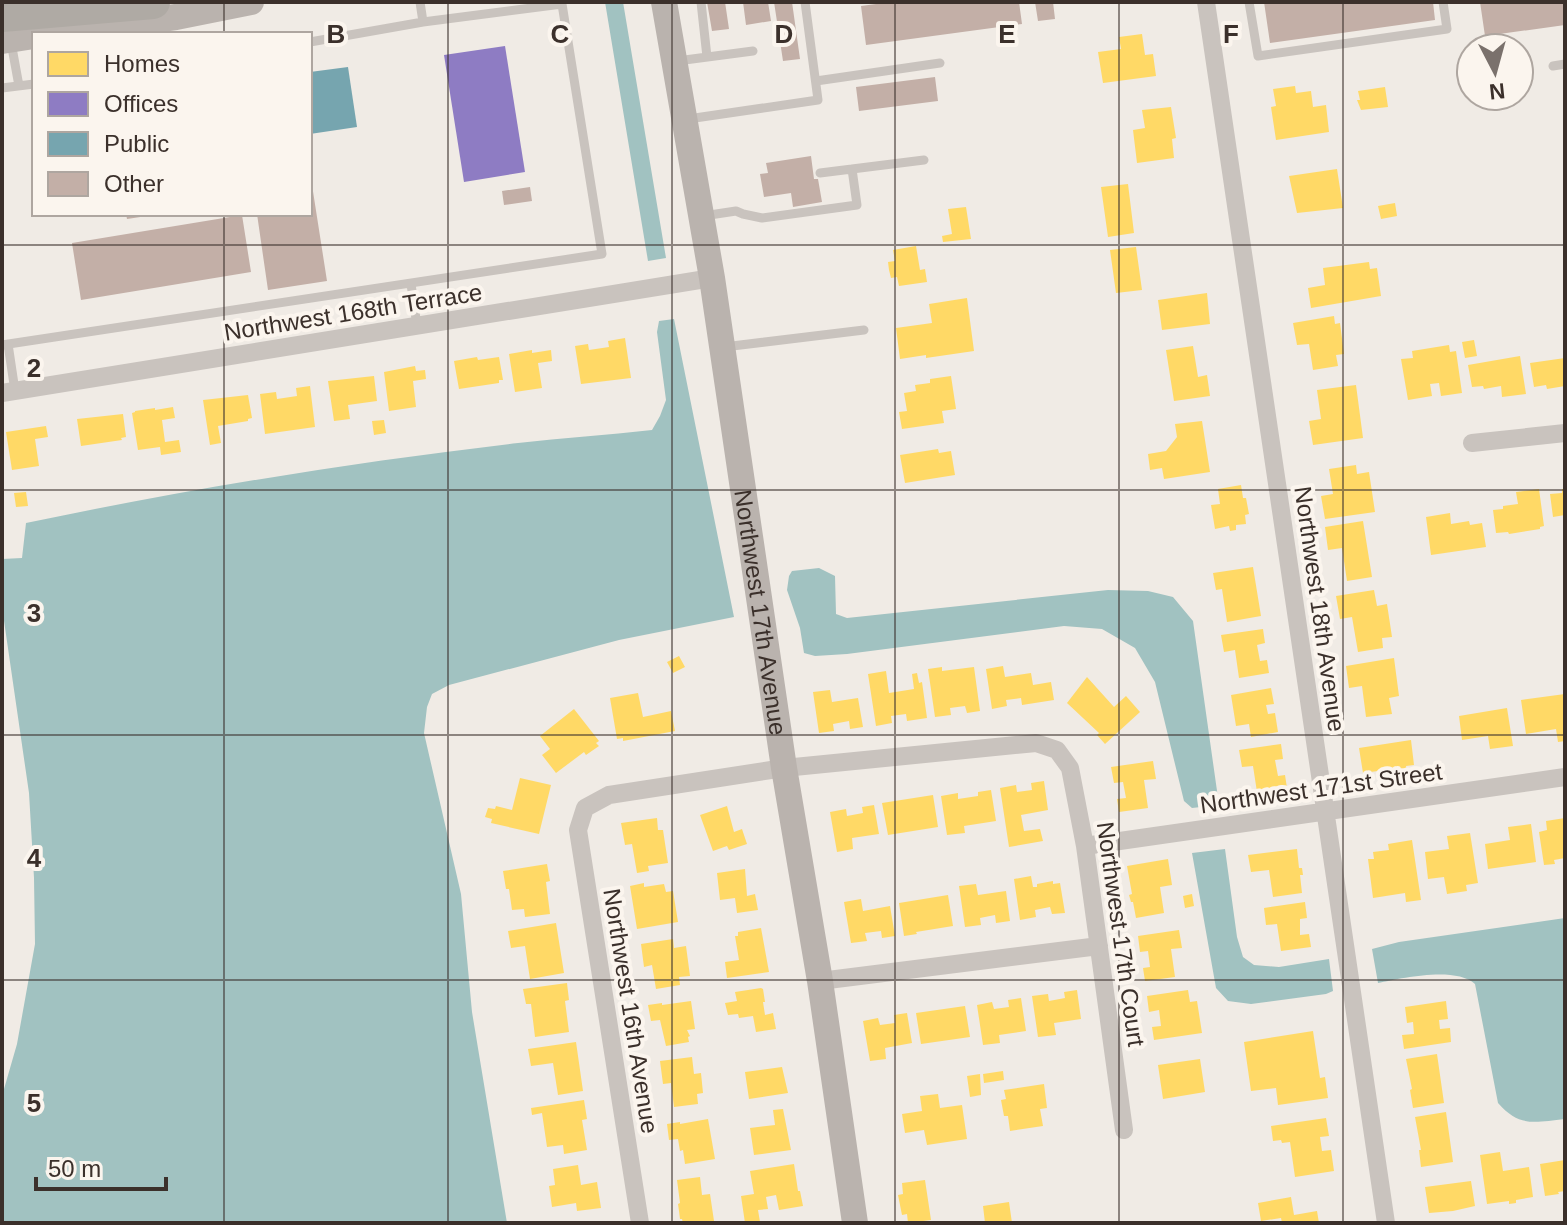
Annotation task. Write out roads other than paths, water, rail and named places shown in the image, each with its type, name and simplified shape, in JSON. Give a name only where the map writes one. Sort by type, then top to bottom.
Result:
[{"type":"highway","points":[[12,33],[153,2]]},
{"type":"street","points":[[62,32],[176,17],[251,2]]},
{"type":"street","name":"Northwest 17th Avenue","points":[[664,2],[723,347],[784,768],[820,981],[855,1223]]},
{"type":"street","name":"Northwest 18th Avenue","points":[[1206,2],[1386,1223]]},
{"type":"street","name":"Northwest 168th Terrace","points":[[8,392],[712,278]]},
{"type":"street","points":[[1472,443],[1565,433]]},
{"type":"street","name":"Northwest 17th Court","points":[[784,768],[1036,743],[1057,750],[1070,768],[1085,846],[1124,1130]]},
{"type":"street","name":"Northwest 16th Avenue","points":[[640,1223],[578,830],[585,808],[609,795],[784,768]]},
{"type":"street","name":"Northwest 171st Street","points":[[1085,846],[1565,777]]},
{"type":"street","points":[[820,981],[1099,946]]},
{"type":"lane","points":[[420,2],[423,22]]},
{"type":"lane","points":[[701,2],[707,57]]},
{"type":"lane","points":[[684,119],[818,100],[805,2]]},
{"type":"lane","points":[[1249,2],[1258,56],[1447,29],[1443,2]]},
{"type":"lane","points":[[8,392],[5,345],[602,254],[562,4],[423,22],[312,42]]},
{"type":"lane","points":[[12,33],[19,86]]},
{"type":"lane","points":[[674,61],[753,51]]},
{"type":"lane","points":[[816,81],[940,63]]},
{"type":"lane","points":[[1553,66],[1565,64]]},
{"type":"lane","points":[[2,88],[32,84]]},
{"type":"lane","points":[[820,173],[924,160]]},
{"type":"lane","points":[[701,216],[736,211],[762,218],[857,205],[852,169]]},
{"type":"lane","points":[[411,284],[417,326]]},
{"type":"lane","points":[[723,347],[864,330]]},
{"type":"water","points":[[605,2],[623,2],[666,258],[648,261]]},
{"type":"water","points":[[674,319],[734,617],[619,640],[449,685],[432,694],[427,707],[424,733],[461,894],[472,1012],[507,1223],[2,1223],[2,1096],[17,1044],[35,944],[29,793],[2,607],[2,559],[22,558],[26,523],[333,468],[456,450],[652,430],[666,400],[657,332],[659,321]]},
{"type":"water","points":[[819,568],[835,576],[836,614],[847,618],[1108,590],[1148,591],[1173,597],[1193,621],[1219,805],[1192,808],[1184,801],[1155,682],[1135,648],[1102,629],[1064,626],[815,656],[804,653],[800,628],[787,590],[792,571]]},
{"type":"water","points":[[1225,849],[1237,937],[1243,957],[1254,965],[1279,967],[1329,959],[1333,991],[1251,1004],[1228,1001],[1216,988],[1192,853]]},
{"type":"water","points":[[1565,918],[1565,1119],[1528,1122],[1506,1111],[1498,1103],[1475,984],[1442,974],[1378,983],[1372,949],[1399,942]]}]
